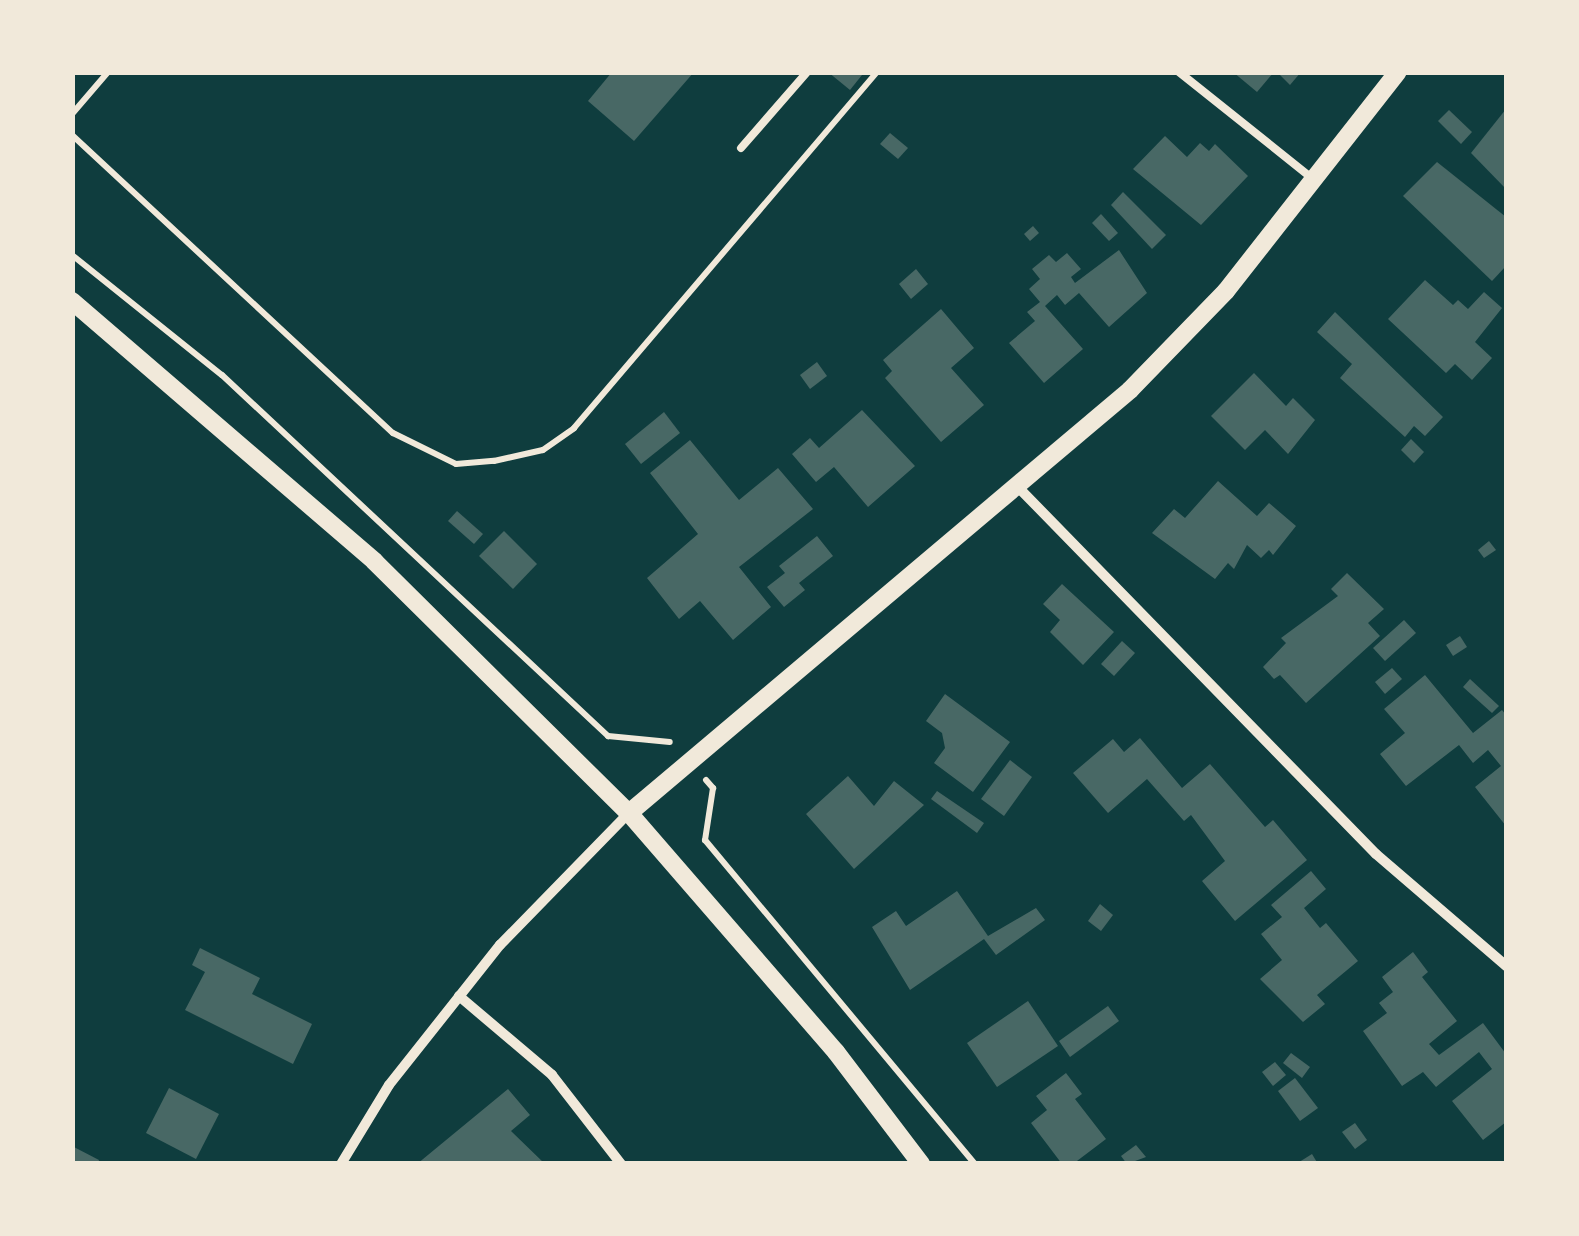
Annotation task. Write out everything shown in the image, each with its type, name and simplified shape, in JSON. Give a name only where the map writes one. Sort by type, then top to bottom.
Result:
[{"type":"street","points":[[341,1164],[389,1085],[459,996],[629,813],[1130,390],[1226,290],[1316,181],[1398,72]]},
{"type":"street","points":[[72,302],[374,561],[629,813],[836,1052],[921,1164]]},
{"type":"street","points":[[1017,486],[1376,854],[1506,966]]},
{"type":"street","points":[[459,996],[552,1075],[621,1164]]},
{"type":"lane","points":[[741,148],[807,72]]},
{"type":"lane","points":[[1179,72],[1316,181]]},
{"type":"path","points":[[72,114],[108,72]]},
{"type":"path","points":[[72,135],[393,434],[456,464],[494,461],[543,450],[574,428],[877,72]]},
{"type":"building","points":[[612,72],[694,72],[634,141],[588,101]]},
{"type":"building","points":[[828,72],[859,72],[862,75],[850,90]]},
{"type":"building","points":[[1233,72],[1274,72],[1257,92]]},
{"type":"building","points":[[1277,72],[1301,72],[1290,85]]},
{"type":"building","points":[[1506,109],[1506,189],[1471,153]]},
{"type":"building","points":[[1449,110],[1472,132],[1461,144],[1438,121]]},
{"type":"building","points":[[890,133],[908,148],[898,159],[880,144]]},
{"type":"building","points":[[1165,136],[1187,157],[1200,143],[1209,151],[1215,144],[1248,176],[1201,225],[1133,169]]},
{"type":"building","points":[[1437,162],[1506,217],[1506,266],[1492,281],[1403,196]]},
{"type":"building","points":[[1123,192],[1166,235],[1152,249],[1111,205]]},
{"type":"building","points":[[1101,214],[1118,233],[1109,241],[1092,223]]},
{"type":"building","points":[[1033,226],[1039,233],[1030,241],[1024,234]]},
{"type":"building","points":[[1119,250],[1147,293],[1109,327],[1079,293],[1065,305],[1057,295],[1045,306],[1083,349],[1044,383],[1009,343],[1035,321],[1027,312],[1040,302],[1029,289],[1040,279],[1032,269],[1049,255],[1056,262],[1067,253],[1081,269],[1071,277],[1075,283]]},
{"type":"building","points":[[916,269],[928,284],[911,299],[899,284]]},
{"type":"building","points":[[1425,280],[1453,305],[1458,300],[1468,309],[1484,292],[1502,308],[1475,342],[1492,358],[1472,380],[1455,364],[1446,373],[1388,319]]},
{"type":"building","points":[[941,309],[974,348],[951,368],[984,405],[941,442],[885,378],[892,371],[883,360]]},
{"type":"building","points":[[1335,312],[1443,417],[1425,436],[1414,426],[1405,437],[1340,378],[1352,364],[1317,332]]},
{"type":"building","points":[[817,362],[827,376],[810,389],[800,375]]},
{"type":"building","points":[[1254,373],[1286,406],[1293,398],[1315,420],[1288,454],[1265,430],[1245,450],[1211,416]]},
{"type":"building","points":[[862,410],[915,466],[868,507],[834,467],[816,482],[792,454],[810,438],[819,448]]},
{"type":"building","points":[[664,412],[680,433],[641,464],[625,444]]},
{"type":"building","points":[[1411,439],[1424,452],[1414,463],[1401,450]]},
{"type":"building","points":[[690,440],[739,500],[778,468],[813,509],[739,567],[771,607],[733,640],[700,601],[679,619],[647,578],[698,534],[650,473]]},
{"type":"building","points":[[1218,481],[1257,516],[1269,503],[1296,526],[1273,555],[1269,550],[1261,558],[1247,545],[1234,569],[1228,563],[1215,579],[1152,533],[1174,509],[1185,518]]},
{"type":"building","points":[[457,511],[483,534],[474,544],[448,521]]},
{"type":"building","points":[[504,531],[537,564],[513,589],[479,556]]},
{"type":"building","points":[[817,536],[833,556],[799,583],[805,590],[784,607],[767,587],[785,573],[779,566]]},
{"type":"building","points":[[1489,541],[1496,550],[1484,558],[1478,550]]},
{"type":"building","points":[[1347,573],[1384,609],[1368,623],[1380,636],[1306,703],[1280,675],[1274,679],[1263,667],[1286,643],[1281,638],[1338,596],[1331,589]]},
{"type":"building","points":[[1062,584],[1114,632],[1083,665],[1050,632],[1060,620],[1043,604]]},
{"type":"building","points":[[1404,620],[1416,633],[1385,661],[1373,648]]},
{"type":"building","points":[[1460,636],[1467,647],[1453,656],[1446,645]]},
{"type":"building","points":[[1122,641],[1135,653],[1114,676],[1101,664]]},
{"type":"building","points":[[1392,668],[1402,679],[1385,694],[1375,682]]},
{"type":"building","points":[[1425,675],[1473,733],[1502,710],[1506,715],[1506,826],[1475,787],[1501,766],[1488,750],[1473,763],[1459,745],[1406,786],[1380,754],[1405,733],[1384,709]]},
{"type":"building","points":[[1470,679],[1499,706],[1492,713],[1463,687]]},
{"type":"building","points":[[945,694],[1010,742],[973,792],[934,763],[945,748],[942,733],[926,721]]},
{"type":"building","points":[[1140,738],[1182,788],[1210,764],[1265,827],[1273,820],[1307,860],[1235,921],[1202,881],[1225,861],[1191,815],[1184,821],[1147,779],[1108,813],[1073,773],[1113,739],[1124,752]]},
{"type":"building","points":[[1010,760],[1032,777],[1004,816],[981,799]]},
{"type":"building","points":[[848,776],[874,806],[894,781],[924,805],[854,869],[806,814]]},
{"type":"building","points":[[937,791],[984,823],[977,833],[931,799]]},
{"type":"building","points":[[1311,871],[1326,889],[1304,908],[1320,928],[1326,923],[1358,961],[1317,995],[1325,1004],[1303,1022],[1260,979],[1282,960],[1261,934],[1282,917],[1271,905]]},
{"type":"building","points":[[957,891],[988,936],[1036,908],[1045,920],[996,955],[984,939],[910,990],[872,927],[896,911],[906,926]]},
{"type":"building","points":[[1100,904],[1113,915],[1101,931],[1088,921]]},
{"type":"building","points":[[200,948],[260,978],[252,994],[312,1024],[293,1064],[185,1010],[205,972],[192,965]]},
{"type":"building","points":[[1413,952],[1428,972],[1422,977],[1457,1021],[1429,1044],[1439,1055],[1483,1023],[1506,1054],[1506,1122],[1483,1140],[1452,1101],[1492,1069],[1479,1052],[1436,1087],[1423,1072],[1402,1086],[1363,1031],[1387,1013],[1379,1003],[1393,992],[1382,977]]},
{"type":"building","points":[[1028,1001],[1058,1046],[997,1087],[967,1043]]},
{"type":"building","points":[[1108,1006],[1119,1021],[1070,1057],[1059,1041]]},
{"type":"building","points":[[1291,1053],[1310,1067],[1302,1078],[1283,1063]]},
{"type":"building","points":[[1275,1062],[1286,1075],[1273,1086],[1262,1072]]},
{"type":"building","points":[[1066,1073],[1082,1094],[1075,1099],[1106,1139],[1073,1164],[1062,1164],[1031,1123],[1047,1110],[1036,1096]]},
{"type":"building","points":[[1295,1078],[1318,1108],[1300,1121],[1278,1091]]},
{"type":"building","points":[[169,1088],[219,1114],[196,1159],[146,1133]]},
{"type":"building","points":[[508,1089],[530,1115],[511,1131],[545,1164],[417,1164]]},
{"type":"building","points":[[1355,1123],[1367,1140],[1355,1149],[1342,1132]]},
{"type":"building","points":[[1136,1145],[1146,1157],[1127,1164],[1121,1156]]},
{"type":"building","points":[[72,1146],[99,1160],[98,1164],[72,1164]]},
{"type":"building","points":[[1312,1154],[1318,1164],[1296,1164]]}]
